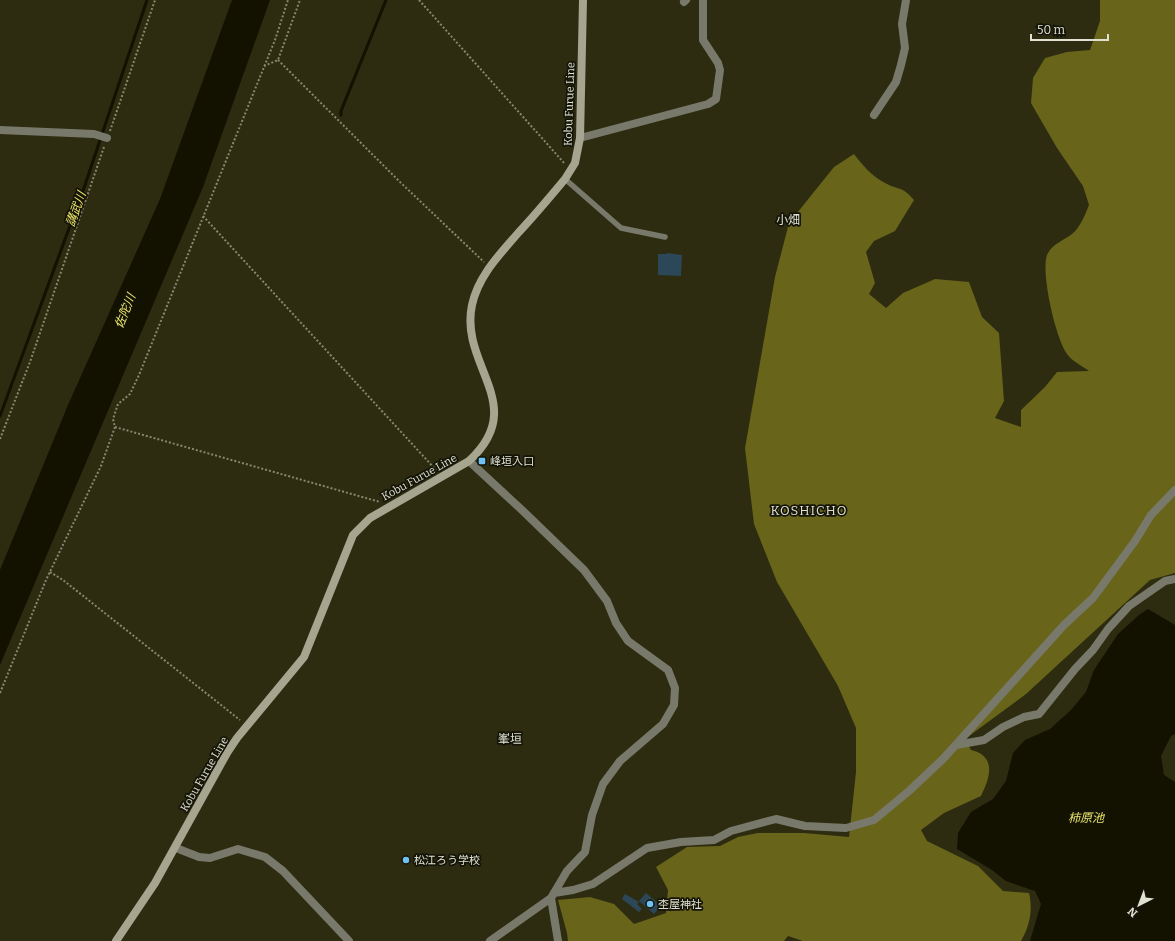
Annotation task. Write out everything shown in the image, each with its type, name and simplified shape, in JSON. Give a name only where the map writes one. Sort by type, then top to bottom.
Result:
[{"type":"main road","name":"Kobu Furue Line","points":[[116,941],[176,848],[227,753],[247,726],[304,658],[353,535],[370,518],[469,461],[482,450],[490,434],[494,422],[495,408],[491,391],[474,350],[471,314],[476,293],[489,267],[565,179],[571,171],[578,153],[580,138],[583,0]]},
{"type":"street","points":[[580,138],[708,104],[714,101],[717,96],[720,70],[718,62],[704,40],[703,0]]},
{"type":"street","points":[[874,115],[896,82],[901,65],[905,48],[902,24],[906,0]]},
{"type":"street","points":[[0,130],[94,134],[106,138]]},
{"type":"street","points":[[469,461],[524,510],[584,570],[607,601],[616,623],[628,641],[668,670],[675,688],[674,705],[663,724],[620,762],[603,784],[592,815],[585,852],[567,871],[553,896],[558,941]]},
{"type":"street","points":[[490,941],[553,896],[593,884],[647,848],[682,842],[714,840],[731,831],[776,819],[805,826],[846,828],[874,820],[910,791],[956,745],[1064,625],[1093,598],[1135,541],[1151,514],[1175,490]]},
{"type":"street","points":[[956,745],[984,740],[1003,727],[1024,717],[1039,714],[1075,669],[1093,650],[1108,629],[1129,606],[1165,581],[1175,578]]},
{"type":"street","points":[[176,848],[204,858],[210,858],[238,849],[265,856],[283,871],[349,941]]},
{"type":"lane","points":[[565,179],[620,228],[665,237]]},
{"type":"path","points":[[0,439],[30,362],[106,138],[155,0]]},
{"type":"path","points":[[0,693],[50,572],[89,495],[115,427],[113,419],[118,404],[130,394],[140,375],[275,40],[288,0]]},
{"type":"path","points":[[263,67],[278,60],[300,0]]},
{"type":"path","points":[[419,0],[571,171]]},
{"type":"path","points":[[278,60],[400,183],[489,267]]},
{"type":"path","points":[[203,216],[443,476]]},
{"type":"path","points":[[115,427],[380,502],[386,508]]},
{"type":"path","points":[[50,572],[63,580],[247,726]]},
{"type":"shaded area","points":[[1100,0],[1175,0],[1175,573],[1150,580],[1026,694],[965,739],[971,750],[985,757],[988,762],[989,775],[981,796],[944,813],[921,830],[927,841],[978,866],[1003,891],[1029,893],[1031,905],[1030,917],[1027,929],[1021,941],[803,941],[788,936],[784,941],[568,941],[558,900],[590,897],[614,904],[634,924],[666,913],[668,890],[656,867],[687,847],[720,846],[738,837],[758,833],[804,833],[849,837],[856,772],[856,728],[838,686],[777,582],[754,524],[745,448],[775,277],[789,223],[834,167],[854,154],[864,167],[876,177],[885,183],[906,192],[914,200],[895,231],[874,241],[866,252],[875,283],[869,294],[886,308],[903,293],[935,279],[969,282],[982,317],[999,333],[1004,401],[995,418],[1021,427],[1021,410],[1045,387],[1057,372],[1089,371],[1067,354],[1058,334],[1047,288],[1046,261],[1050,250],[1075,231],[1082,221],[1089,205],[1083,186],[1057,148],[1031,103],[1033,78],[1045,58],[1067,52],[1090,50],[1100,21]]},
{"type":"water","name":"佐陀川","points":[[232,0],[270,0],[203,187],[0,665],[0,570],[68,405],[160,199]]},
{"type":"water","name":"柿原池","points":[[1148,609],[1175,625],[1175,734],[1171,736],[1161,756],[1164,775],[1175,782],[1175,941],[1030,941],[1041,904],[1035,891],[1006,881],[992,870],[957,849],[958,833],[971,812],[993,799],[1006,781],[1013,753],[1025,740],[1050,729],[1071,710],[1086,692],[1094,670],[1118,634]]},
{"type":"building","points":[[667,253],[682,255],[681,276],[658,275],[658,254]]},
{"type":"building","name":"杢屋神社","points":[[646,893],[661,906],[654,914],[639,901]]},
{"type":"building","points":[[625,894],[639,902],[637,904],[642,909],[639,912],[622,899]]},
{"type":"waterway","name":"講武川","points":[[0,416],[85,185],[147,0]]},
{"type":"waterway","points":[[341,115],[341,111],[386,0]]},
{"type":"place","name":"峰垣入口","points":[[482,461]]},
{"type":"place","name":"松江ろう学校","points":[[406,860]]},
{"type":"place","name":"杢屋神社","points":[[650,904]]},
{"type":"district","name":"小畑","points":[[788,220]]},
{"type":"district","name":"KOSHICHO","points":[[809,510]]},
{"type":"district","name":"峯垣","points":[[510,739]]}]
